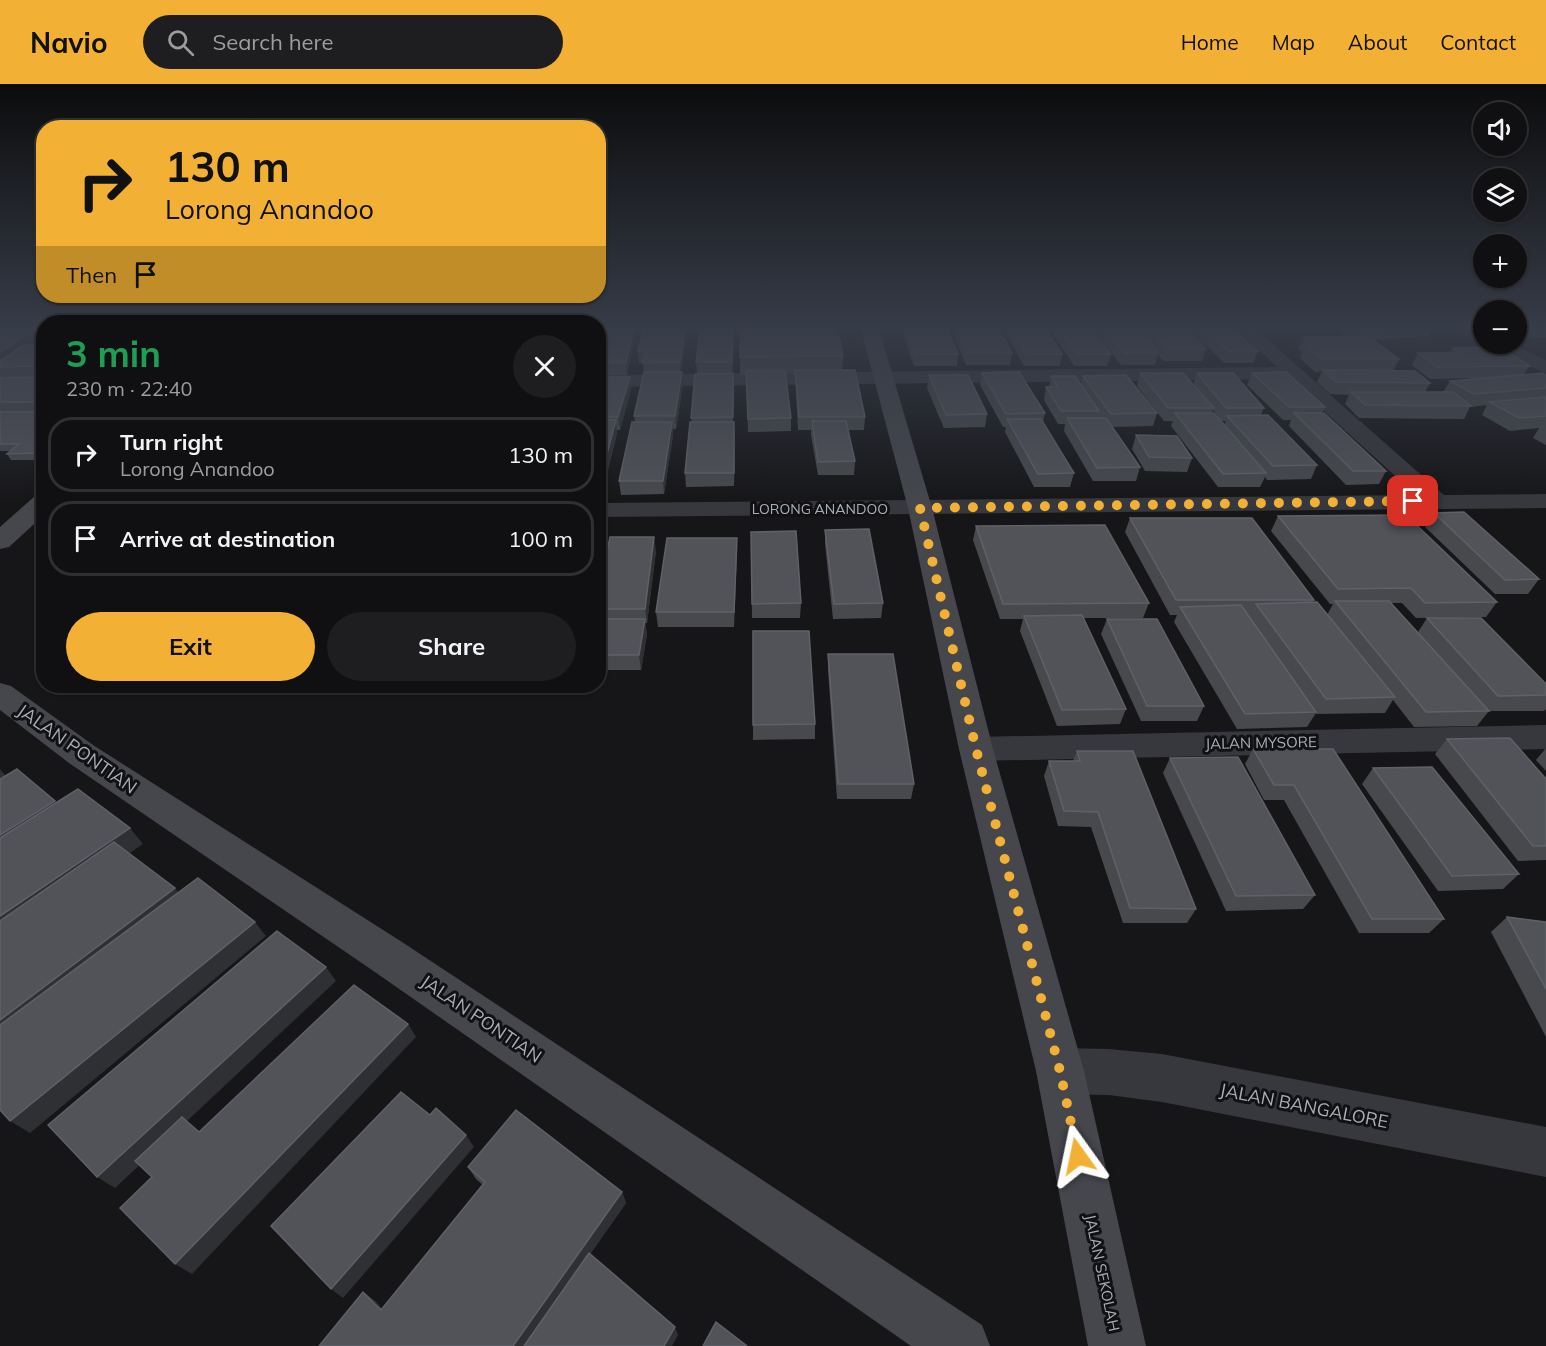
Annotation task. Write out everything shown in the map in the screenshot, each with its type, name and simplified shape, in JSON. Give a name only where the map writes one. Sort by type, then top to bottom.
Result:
[{"type":"street","name":"JALAN SEKOLAH","points":[[886,385],[920,508],[976,749],[1060,1071],[1117,1346]]},
{"type":"street","points":[[1305,385],[1436,500]]},
{"type":"street","name":"LORONG ANANDOO","points":[[606,510],[920,508],[1436,500],[1546,501]]},
{"type":"street","points":[[0,541],[36,512]]},
{"type":"street","name":"JALAN PONTIAN","points":[[0,694],[81,754],[397,962],[961,1346]]},
{"type":"street","name":"JALAN MYSORE","points":[[976,749],[1546,737]]},
{"type":"street","name":"JALAN BANGALORE","points":[[1060,1071],[1109,1072],[1162,1078],[1546,1152]]},
{"type":"building","points":[[0,385],[36,385],[36,402],[0,402]]},
{"type":"building","points":[[606,385],[628,385],[618,417],[606,417]]},
{"type":"building","points":[[641,385],[680,385],[675,416],[634,416]]},
{"type":"building","points":[[694,385],[733,385],[733,417],[691,418]]},
{"type":"building","points":[[747,385],[787,385],[791,418],[748,419]]},
{"type":"building","points":[[796,385],[858,385],[865,417],[799,417]]},
{"type":"building","points":[[933,385],[973,385],[987,414],[946,415]]},
{"type":"building","points":[[989,385],[1027,385],[1045,413],[1006,414]]},
{"type":"building","points":[[1057,385],[1081,385],[1099,411],[1061,411],[1046,387],[1058,387]]},
{"type":"building","points":[[1090,385],[1134,385],[1157,413],[1111,414]]},
{"type":"building","points":[[1150,385],[1194,385],[1214,408],[1168,408]]},
{"type":"building","points":[[1207,385],[1244,385],[1264,408],[1226,408]]},
{"type":"building","points":[[1265,385],[1300,385],[1325,407],[1289,407]]},
{"type":"building","points":[[1457,385],[1546,385],[1546,388],[1474,394]]},
{"type":"building","points":[[1351,392],[1453,392],[1471,406],[1365,405]]},
{"type":"building","points":[[1546,397],[1546,416],[1519,418],[1489,402]]},
{"type":"building","points":[[0,412],[36,412],[36,453],[7,454],[19,444],[0,444]]},
{"type":"building","points":[[1175,413],[1214,413],[1266,473],[1223,474]]},
{"type":"building","points":[[1294,413],[1324,413],[1386,471],[1353,471]]},
{"type":"building","points":[[1268,415],[1317,465],[1273,466],[1227,416]]},
{"type":"building","points":[[1067,418],[1106,418],[1140,467],[1097,468]]},
{"type":"building","points":[[1007,419],[1041,419],[1074,473],[1038,474]]},
{"type":"building","points":[[606,420],[616,420],[606,458]]},
{"type":"building","points":[[812,421],[846,421],[855,461],[818,462]]},
{"type":"building","points":[[632,422],[672,422],[663,481],[619,481]]},
{"type":"building","points":[[690,422],[734,422],[734,473],[685,473]]},
{"type":"building","points":[[1136,435],[1177,436],[1192,458],[1149,457]]},
{"type":"building","points":[[1464,512],[1539,579],[1505,580],[1434,513]]},
{"type":"building","points":[[1406,515],[1497,602],[1425,603],[1411,588],[1338,589],[1278,516]]},
{"type":"building","points":[[1130,518],[1252,518],[1314,600],[1176,600]]},
{"type":"building","points":[[1105,525],[1149,603],[1003,604],[976,526]]},
{"type":"building","points":[[869,529],[883,603],[834,604],[825,530]]},
{"type":"building","points":[[796,531],[801,603],[752,604],[751,532]]},
{"type":"building","points":[[610,537],[654,537],[645,609],[606,609],[606,556]]},
{"type":"building","points":[[667,538],[737,538],[734,612],[656,612]]},
{"type":"building","points":[[1335,601],[1389,601],[1489,711],[1426,712]]},
{"type":"building","points":[[1317,602],[1395,697],[1326,699],[1256,604]]},
{"type":"building","points":[[1241,605],[1316,712],[1245,714],[1180,607]]},
{"type":"building","points":[[1082,615],[1126,709],[1062,710],[1024,616]]},
{"type":"building","points":[[1427,618],[1481,618],[1546,684],[1546,695],[1498,696]]},
{"type":"building","points":[[606,619],[645,619],[639,655],[606,655]]},
{"type":"building","points":[[1107,619],[1157,619],[1204,706],[1147,706]]},
{"type":"building","points":[[753,631],[809,631],[815,724],[753,725]]},
{"type":"building","points":[[828,654],[893,654],[914,784],[838,784]]},
{"type":"building","points":[[1510,738],[1546,779],[1546,846],[1533,846],[1447,739]]},
{"type":"building","points":[[1253,749],[1333,749],[1444,919],[1372,919],[1294,785],[1274,785]]},
{"type":"building","points":[[1077,751],[1133,751],[1196,909],[1130,908],[1098,812],[1064,811],[1049,761],[1080,761]]},
{"type":"building","points":[[1238,757],[1315,895],[1236,896],[1170,758]]},
{"type":"building","points":[[1432,767],[1519,874],[1452,876],[1373,768]]},
{"type":"building","points":[[17,769],[55,801],[0,835],[0,779]]},
{"type":"building","points":[[78,789],[130,828],[0,916],[0,838]]},
{"type":"building","points":[[114,842],[175,888],[0,1020],[0,921]]},
{"type":"building","points":[[198,878],[255,922],[10,1121],[0,1110],[0,1025]]},
{"type":"building","points":[[1507,917],[1546,922],[1546,989]]},
{"type":"building","points":[[277,931],[326,967],[97,1177],[48,1125]]},
{"type":"building","points":[[354,985],[408,1024],[175,1264],[120,1208],[152,1177],[135,1161],[182,1117],[199,1132]]},
{"type":"building","points":[[401,1092],[430,1115],[436,1108],[466,1135],[331,1289],[271,1226]]},
{"type":"building","points":[[516,1110],[622,1192],[513,1346],[319,1346],[363,1292],[381,1310],[485,1182],[468,1167]]},
{"type":"building","points":[[589,1253],[675,1327],[664,1346],[524,1346]]},
{"type":"building","points":[[716,1322],[747,1346],[703,1346]]},
{"type":"route","points":[[1078,1156],[1060,1071],[976,749],[920,508],[1413,501]]}]
